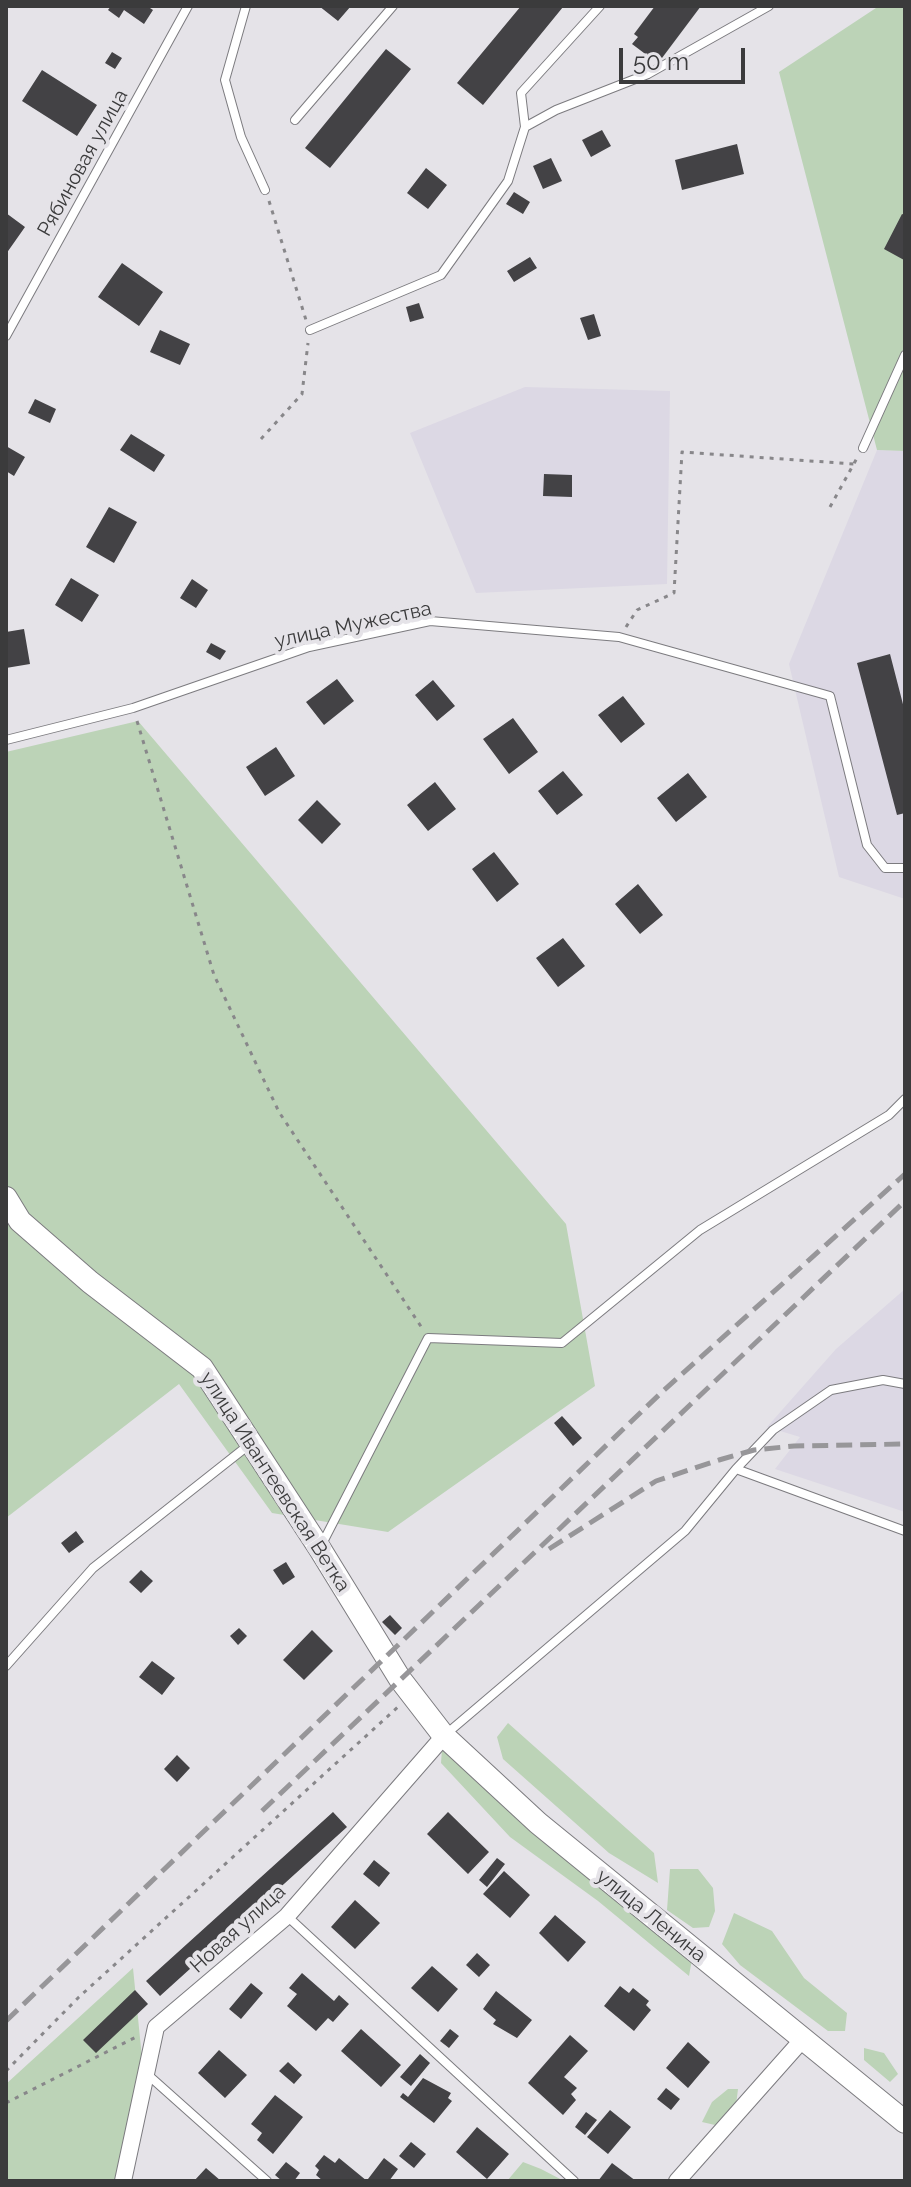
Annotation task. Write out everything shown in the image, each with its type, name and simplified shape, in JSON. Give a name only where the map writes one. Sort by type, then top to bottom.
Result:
[{"type":"main road","name":"улица Ивантеевская Ветка","points":[[6,1198],[20,1221],[78,1272],[202,1368],[411,1694]]},
{"type":"main road","name":"улица Ленина","points":[[411,1694],[444,1736],[538,1823],[803,2039],[902,2113]]},
{"type":"street","name":"Новая улица","points":[[156,2027],[287,1916],[444,1736]]},
{"type":"street","points":[[123,2181],[156,2027]]},
{"type":"street","points":[[677,2181],[803,2039]]},
{"type":"lane","name":"Рябиновая улица","points":[[6,336],[188,6]]},
{"type":"lane","points":[[246,6],[225,80],[241,137],[265,190]]},
{"type":"lane","points":[[295,120],[393,6]]},
{"type":"lane","points":[[310,330],[441,275],[508,181],[525,127],[521,93],[600,6]]},
{"type":"lane","points":[[525,127],[556,110],[648,74],[769,6]]},
{"type":"lane","points":[[863,448],[905,355]]},
{"type":"lane","name":"улица Мужества","points":[[6,740],[133,708],[309,647],[430,621],[619,637],[830,696],[867,845],[885,868],[905,868]]},
{"type":"lane","points":[[320,1549],[428,1338],[562,1343],[700,1230],[889,1115],[905,1099]]},
{"type":"lane","points":[[444,1736],[685,1531],[773,1430],[831,1390],[883,1380],[905,1384]]},
{"type":"lane","points":[[6,1666],[93,1568],[250,1444]]},
{"type":"lane","points":[[736,1469],[905,1531]]},
{"type":"lane","points":[[287,1916],[574,2181]]},
{"type":"lane","points":[[146,2073],[267,2181]]},
{"type":"path","points":[[261,439],[302,394],[310,330],[265,190]]},
{"type":"path","points":[[830,507],[863,448]]},
{"type":"path","points":[[619,637],[637,610],[674,593],[682,452],[854,464]]},
{"type":"path","points":[[133,708],[214,975],[279,1112],[428,1338]]},
{"type":"path","points":[[6,2071],[79,1997],[411,1694]]},
{"type":"path","points":[[6,2103],[156,2027]]},
{"type":"shaded area","points":[[525,387],[670,391],[667,584],[476,593],[410,433]]},
{"type":"shaded area","points":[[877,450],[905,451],[905,899],[839,877],[789,664]]},
{"type":"shaded area","points":[[905,1289],[905,1512],[775,1469],[800,1437],[767,1427],[836,1349]]},
{"type":"green space","points":[[879,6],[905,6],[905,451],[877,450],[779,72]]},
{"type":"green space","points":[[138,721],[566,1224],[595,1386],[388,1532],[272,1513],[179,1384],[6,1518],[6,752]]},
{"type":"green space","points":[[508,1723],[654,1853],[658,1883],[609,1853],[503,1759],[497,1737]]},
{"type":"green space","points":[[442,1749],[693,1954],[689,1976],[598,1901],[510,1837],[441,1763]]},
{"type":"green space","points":[[670,1869],[698,1869],[713,1888],[715,1911],[709,1927],[693,1928],[667,1910]]},
{"type":"green space","points":[[734,1913],[772,1931],[804,1978],[847,2013],[845,2031],[828,2031],[740,1965],[722,1944]]},
{"type":"green space","points":[[133,1968],[146,2098],[129,2181],[6,2181],[6,2084]]},
{"type":"green space","points":[[864,2048],[884,2053],[898,2074],[890,2082],[864,2060]]},
{"type":"green space","points":[[728,2089],[738,2089],[736,2105],[715,2125],[702,2122],[712,2102]]},
{"type":"green space","points":[[523,2162],[541,2169],[564,2181],[507,2181]]},
{"type":"building","points":[[111,6],[147,6],[153,10],[144,24],[124,10],[119,18],[108,10]]},
{"type":"building","points":[[319,6],[351,6],[338,21]]},
{"type":"building","points":[[521,6],[563,7],[483,105],[457,83]]},
{"type":"building","points":[[655,6],[701,6],[662,58],[656,54],[652,59],[632,44],[638,37],[634,34]]},
{"type":"building","points":[[386,49],[411,69],[330,168],[305,148]]},
{"type":"building","points":[[112,52],[122,58],[115,69],[105,63]]},
{"type":"building","points":[[42,70],[97,105],[77,136],[22,101]]},
{"type":"building","points":[[602,130],[611,146],[591,157],[582,140]]},
{"type":"building","points":[[737,144],[744,174],[682,190],[675,160]]},
{"type":"building","points":[[551,158],[562,181],[543,189],[533,166]]},
{"type":"building","points":[[426,168],[447,185],[428,209],[407,193]]},
{"type":"building","points":[[514,192],[530,202],[523,214],[506,204]]},
{"type":"building","points":[[6,213],[25,227],[6,254]]},
{"type":"building","points":[[902,214],[905,215],[904,260],[884,249]]},
{"type":"building","points":[[530,257],[537,268],[514,282],[507,271]]},
{"type":"building","points":[[122,263],[163,292],[139,326],[98,297]]},
{"type":"building","points":[[419,303],[424,318],[410,322],[406,307]]},
{"type":"building","points":[[594,314],[601,336],[588,340],[580,318]]},
{"type":"building","points":[[160,330],[190,344],[180,365],[150,352]]},
{"type":"building","points":[[35,399],[56,409],[50,423],[28,413]]},
{"type":"building","points":[[131,434],[165,455],[154,472],[120,450]]},
{"type":"building","points":[[6,446],[25,457],[14,476],[6,471]]},
{"type":"building","points":[[544,474],[572,475],[572,497],[543,496]]},
{"type":"building","points":[[109,507],[137,522],[114,563],[86,547]]},
{"type":"building","points":[[71,578],[99,595],[82,622],[55,605]]},
{"type":"building","points":[[192,579],[208,590],[196,608],[180,598]]},
{"type":"building","points":[[24,629],[30,664],[6,668],[6,632]]},
{"type":"building","points":[[211,643],[226,651],[220,660],[206,652]]},
{"type":"building","points":[[890,654],[905,712],[905,813],[897,815],[857,663]]},
{"type":"building","points":[[337,679],[354,701],[324,725],[306,702]]},
{"type":"building","points":[[433,680],[455,706],[437,721],[415,695]]},
{"type":"building","points":[[623,696],[645,724],[621,743],[598,715]]},
{"type":"building","points":[[513,718],[538,752],[509,774],[483,739]]},
{"type":"building","points":[[276,747],[295,776],[265,796],[246,767]]},
{"type":"building","points":[[563,771],[583,795],[557,815],[538,791]]},
{"type":"building","points":[[688,773],[707,797],[676,822],[657,798]]},
{"type":"building","points":[[435,782],[456,809],[428,831],[407,805]]},
{"type":"building","points":[[317,800],[341,824],[322,844],[298,820]]},
{"type":"building","points":[[494,852],[519,884],[497,902],[472,869]]},
{"type":"building","points":[[638,884],[663,915],[640,934],[615,904]]},
{"type":"building","points":[[563,938],[585,966],[558,987],[536,958]]},
{"type":"building","points":[[562,1416],[582,1438],[573,1446],[554,1423]]},
{"type":"building","points":[[76,1531],[84,1542],[69,1553],[61,1543]]},
{"type":"building","points":[[286,1562],[295,1577],[283,1585],[273,1570]]},
{"type":"building","points":[[141,1570],[153,1581],[141,1593],[129,1582]]},
{"type":"building","points":[[390,1615],[402,1628],[395,1635],[382,1622]]},
{"type":"building","points":[[239,1628],[247,1636],[238,1645],[230,1636]]},
{"type":"building","points":[[312,1630],[333,1651],[304,1680],[283,1660]]},
{"type":"building","points":[[152,1661],[175,1678],[162,1695],[139,1677]]},
{"type":"building","points":[[177,1755],[190,1768],[177,1782],[164,1769]]},
{"type":"building","points":[[333,1812],[347,1827],[160,1996],[146,1981]]},
{"type":"building","points":[[448,1812],[489,1852],[468,1874],[427,1834]]},
{"type":"building","points":[[497,1858],[505,1864],[487,1887],[479,1880]]},
{"type":"building","points":[[374,1860],[390,1873],[379,1887],[363,1874]]},
{"type":"building","points":[[504,1871],[530,1895],[510,1918],[483,1894]]},
{"type":"building","points":[[355,1900],[380,1923],[355,1949],[331,1927]]},
{"type":"building","points":[[555,1915],[586,1942],[568,1962],[539,1933]]},
{"type":"building","points":[[477,1953],[490,1965],[479,1977],[466,1965]]},
{"type":"building","points":[[432,1966],[458,1989],[438,2012],[411,1988]]},
{"type":"building","points":[[302,1973],[334,2001],[339,1995],[349,2004],[333,2022],[328,2018],[316,2031],[287,2006],[297,1994],[289,1988]]},
{"type":"building","points":[[251,1983],[263,1993],[241,2019],[229,2009]]},
{"type":"building","points":[[620,1986],[629,1993],[633,1988],[649,2001],[646,2005],[651,2010],[634,2031],[604,2006]]},
{"type":"building","points":[[135,1990],[148,2004],[96,2053],[83,2040]]},
{"type":"building","points":[[496,1991],[532,2020],[517,2038],[493,2024],[496,2020],[483,2009]]},
{"type":"building","points":[[361,2029],[401,2065],[381,2087],[341,2051]]},
{"type":"building","points":[[450,2029],[459,2036],[449,2048],[440,2041]]},
{"type":"building","points":[[570,2035],[588,2051],[564,2077],[577,2088],[571,2094],[576,2100],[563,2115],[528,2083]]},
{"type":"building","points":[[688,2042],[710,2062],[688,2088],[666,2068]]},
{"type":"building","points":[[219,2050],[247,2075],[225,2098],[198,2073]]},
{"type":"building","points":[[420,2054],[430,2063],[411,2086],[400,2077]]},
{"type":"building","points":[[288,2062],[302,2075],[294,2084],[279,2071]]},
{"type":"building","points":[[423,2078],[451,2093],[448,2098],[452,2101],[434,2123],[400,2097],[403,2093],[408,2097]]},
{"type":"building","points":[[666,2088],[680,2099],[671,2110],[657,2099]]},
{"type":"building","points":[[275,2095],[303,2117],[273,2154],[257,2140],[262,2133],[251,2124]]},
{"type":"building","points":[[610,2110],[631,2127],[608,2154],[587,2137]]},
{"type":"building","points":[[586,2112],[597,2120],[585,2135],[575,2127]]},
{"type":"building","points":[[477,2127],[509,2154],[487,2179],[456,2152]]},
{"type":"building","points":[[411,2142],[426,2154],[414,2168],[399,2156]]},
{"type":"building","points":[[324,2155],[335,2163],[339,2158],[367,2181],[323,2181],[316,2175],[319,2170],[315,2166]]},
{"type":"building","points":[[384,2158],[398,2169],[389,2181],[371,2181],[368,2179]]},
{"type":"building","points":[[286,2162],[300,2173],[294,2181],[282,2181],[275,2175]]},
{"type":"building","points":[[612,2163],[636,2181],[598,2181]]},
{"type":"building","points":[[206,2168],[221,2181],[194,2181]]},
{"type":"railway","points":[[6,2021],[663,1391],[905,1174]]},
{"type":"railway","points":[[262,1811],[905,1201]]},
{"type":"railway","points":[[549,1549],[656,1481],[719,1460],[754,1450],[794,1446],[905,1444]]}]
